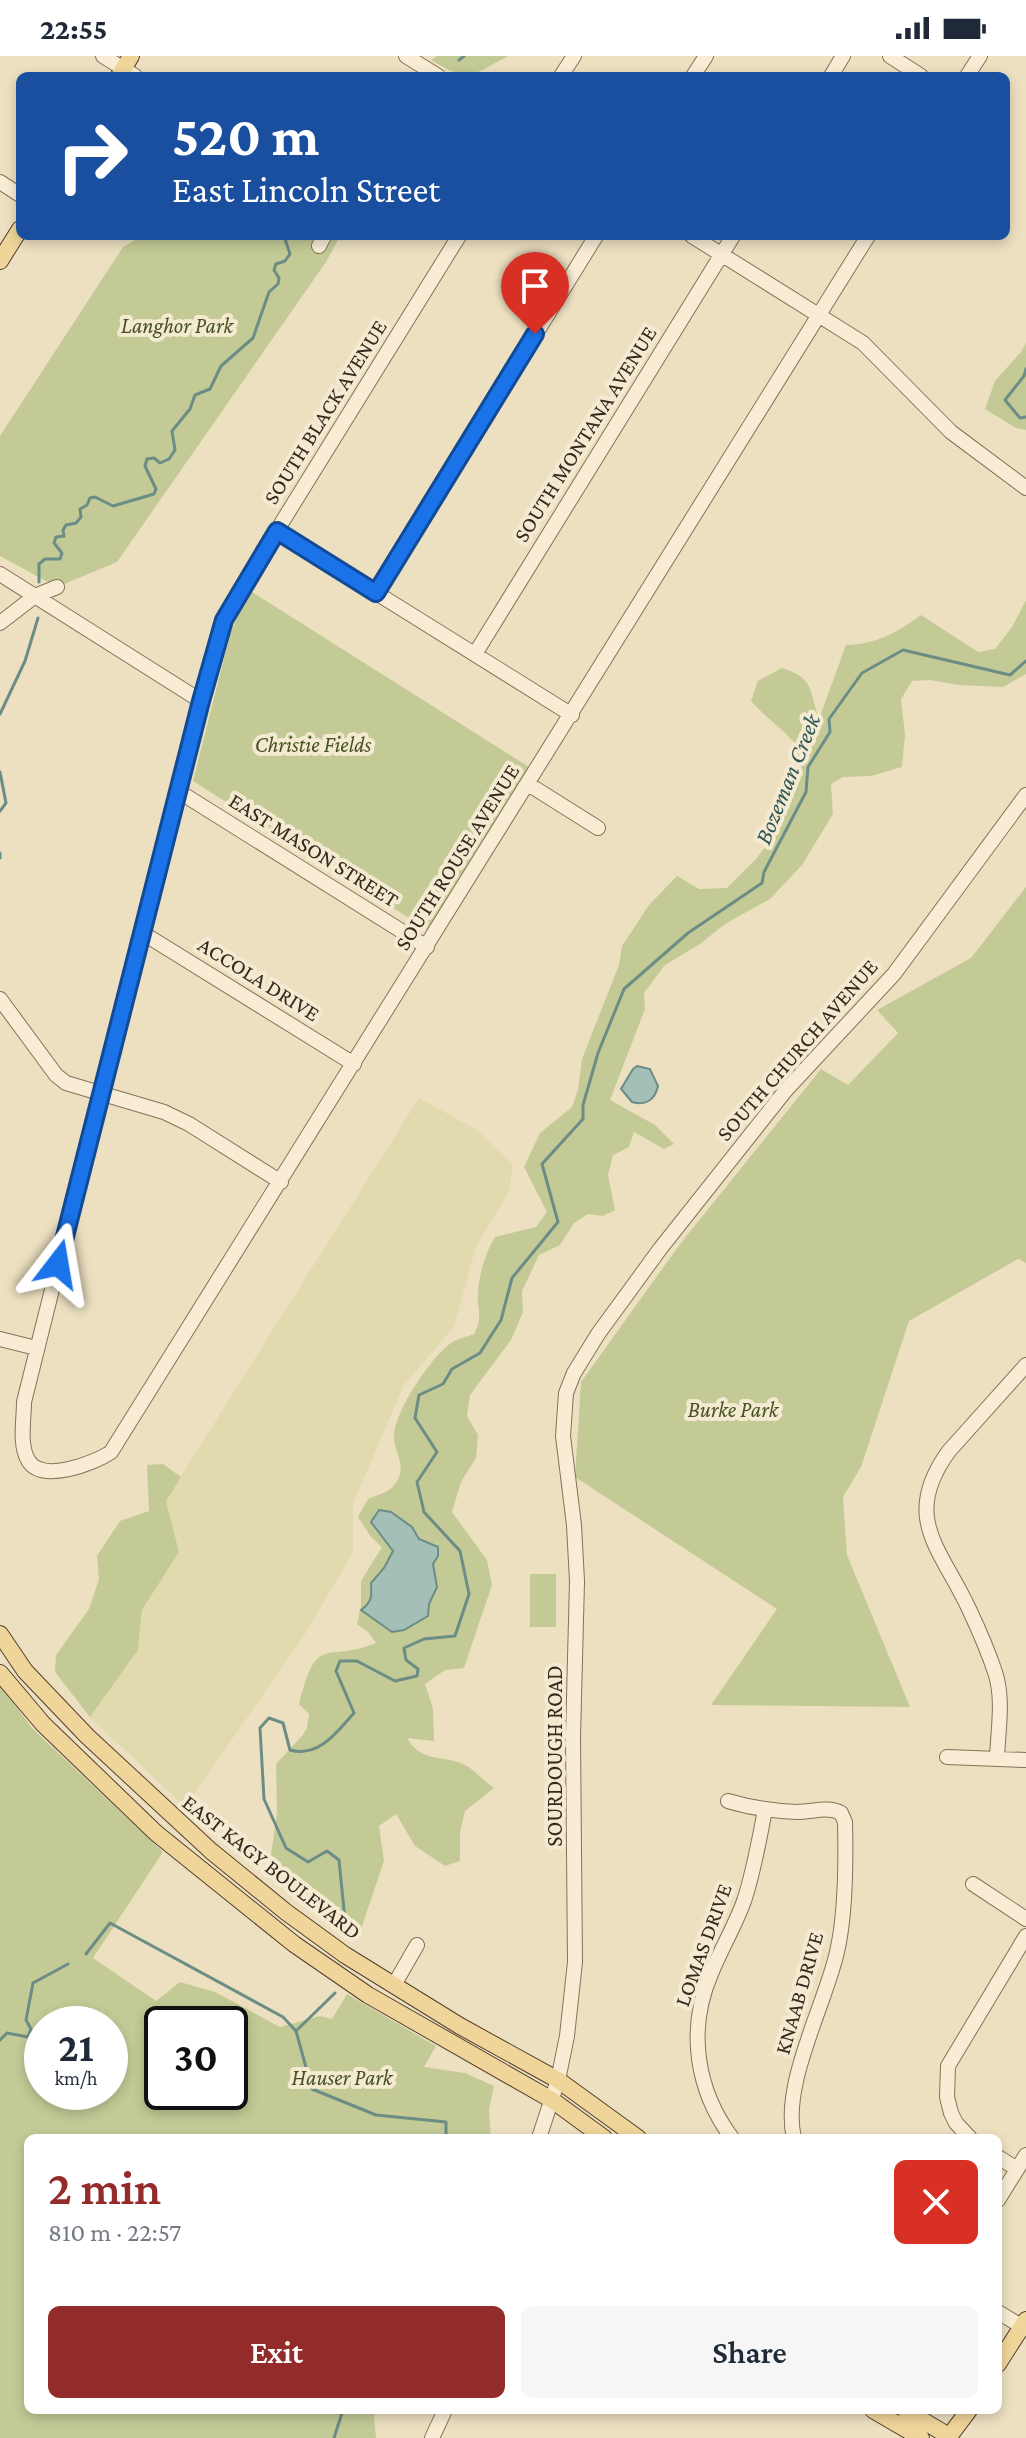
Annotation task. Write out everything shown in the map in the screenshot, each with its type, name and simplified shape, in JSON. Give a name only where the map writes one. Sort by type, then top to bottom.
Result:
[{"type":"main road","points":[[0,261],[16,235]]},
{"type":"main road","name":"EAST KAGY BOULEVARD","points":[[0,1634],[25,1671],[51,1700],[147,1794],[286,1912],[345,1955],[460,2026],[558,2080],[632,2134]]},
{"type":"main road","name":"EAST KAGY BOULEVARD","points":[[0,1673],[43,1724],[133,1812],[221,1888],[368,1995],[552,2100],[599,2134]]},
{"type":"main road","points":[[1002,2358],[1025,2325]]},
{"type":"main road","points":[[880,2414],[921,2438]]},
{"type":"main road","points":[[912,2414],[942,2432],[946,2438],[966,2414]]},
{"type":"street","points":[[103,56],[127,69]]},
{"type":"street","points":[[406,56],[432,72]]},
{"type":"street","points":[[890,56],[915,72]]},
{"type":"street","name":"SOUTH BLACK AVENUE","points":[[59,1471],[38,1470],[29,1463],[24,1449],[24,1402],[141,932],[224,620],[454,240]]},
{"type":"street","points":[[376,593],[594,240]]},
{"type":"street","points":[[698,240],[863,343],[951,432],[1026,488]]},
{"type":"street","name":"SOUTH MONTANA AVENUE","points":[[475,654],[730,240]]},
{"type":"street","name":"SOUTH ROUSE AVENUE","points":[[59,1471],[91,1463],[111,1452],[866,240]]},
{"type":"street","points":[[277,531],[572,715]]},
{"type":"street","points":[[0,574],[201,701]]},
{"type":"street","points":[[0,623],[35,596],[57,587]]},
{"type":"street","points":[[528,784],[598,828]]},
{"type":"street","name":"EAST MASON STREET","points":[[178,791],[427,947]]},
{"type":"street","name":"SOUTH CHURCH AVENUE","points":[[574,1373],[620,1302],[660,1249],[786,1090],[894,974],[1026,795]]},
{"type":"street","name":"ACCOLA DRIVE","points":[[141,932],[354,1064]]},
{"type":"street","points":[[0,999],[56,1075],[81,1089],[164,1112],[189,1124],[281,1182]]},
{"type":"street","points":[[0,1339],[36,1348]]},
{"type":"street","points":[[997,1758],[1000,1699],[995,1673],[969,1608],[934,1546],[927,1515],[927,1497],[938,1466],[949,1451],[1026,1365]]},
{"type":"street","name":"SOURDOUGH ROAD","points":[[540,2134],[558,2080],[567,2036],[575,1962],[573,1737],[577,1581],[563,1436],[566,1393],[574,1373]]},
{"type":"street","points":[[947,1757],[1026,1760]]},
{"type":"street","points":[[728,1801],[765,1810]]},
{"type":"street","name":"KNAAB DRIVE","points":[[765,1810],[799,1812],[830,1809],[841,1813],[845,1831],[839,1940],[793,2098],[794,2134]]},
{"type":"street","name":"LOMAS DRIVE","points":[[729,2134],[715,2113],[704,2084],[698,2057],[697,2026],[701,2000],[710,1975],[744,1901],[765,1810]]},
{"type":"street","points":[[973,1884],[1026,1919]]},
{"type":"street","points":[[966,2134],[951,2113],[945,2080],[948,2066],[1026,1936]]},
{"type":"street","points":[[394,1985],[417,1945]]},
{"type":"street","points":[[1002,2193],[1026,2155]]},
{"type":"street","points":[[1002,2160],[1017,2169]]},
{"type":"street","points":[[1002,2314],[1025,2325]]},
{"type":"street","points":[[432,2438],[443,2414]]},
{"type":"shaded area","points":[[419,1098],[477,1130],[513,1164],[509,1192],[476,1247],[454,1327],[404,1385],[353,1504],[353,1553],[304,1636],[185,1807],[90,1717],[138,1650],[142,1610],[179,1552],[165,1501]]},
{"type":"green space","points":[[437,56],[508,56],[479,72],[454,72],[431,60]]},
{"type":"green space","name":"Langhor Park","points":[[135,240],[338,240],[326,262],[117,562],[57,587],[0,556],[0,436],[123,247]]},
{"type":"green space","points":[[1026,343],[1026,430],[1016,428],[985,409],[995,381]]},
{"type":"green space","name":"Christie Fields","points":[[249,590],[529,767],[428,930],[193,781],[231,631]]},
{"type":"green space","points":[[1026,600],[1026,674],[1003,687],[912,681],[901,699],[905,734],[902,767],[871,776],[843,777],[831,784],[833,814],[802,865],[770,899],[725,924],[700,944],[665,965],[644,993],[645,1009],[610,1100],[655,1125],[674,1144],[664,1149],[634,1132],[629,1147],[613,1155],[608,1175],[615,1210],[603,1216],[588,1214],[574,1223],[560,1245],[539,1255],[522,1291],[523,1312],[511,1340],[470,1395],[467,1416],[478,1435],[476,1458],[461,1482],[452,1512],[487,1560],[492,1585],[464,1668],[445,1670],[425,1684],[433,1708],[434,1741],[407,1738],[418,1751],[463,1764],[494,1788],[465,1811],[460,1832],[460,1861],[445,1866],[415,1846],[396,1814],[379,1826],[384,1861],[358,1938],[294,1893],[269,1869],[277,1813],[276,1764],[307,1728],[309,1714],[299,1704],[318,1658],[376,1643],[357,1624],[361,1607],[361,1581],[382,1547],[358,1517],[368,1499],[389,1490],[398,1479],[401,1468],[394,1442],[396,1426],[415,1386],[443,1350],[454,1341],[474,1334],[479,1317],[480,1277],[495,1237],[536,1227],[547,1212],[524,1167],[540,1133],[572,1107],[578,1090],[582,1059],[619,965],[622,946],[649,905],[677,876],[699,889],[727,888],[772,838],[797,761],[798,747],[751,701],[758,681],[782,668],[800,676],[809,687],[819,719],[846,645],[886,636],[921,615],[978,652],[995,649],[1012,627]]},
{"type":"green space","name":"Burke Park","points":[[1026,887],[1026,1263],[1018,1259],[909,1321],[861,1467],[843,1497],[847,1555],[910,1707],[711,1705],[777,1609],[575,1477],[581,1382],[680,1244],[821,1069],[848,1085],[898,1033],[877,1010],[971,958]]},
{"type":"green space","points":[[163,1464],[181,1477],[166,1501],[179,1552],[142,1610],[138,1650],[90,1717],[55,1672],[56,1655],[89,1609],[99,1579],[97,1556],[120,1521],[149,1511],[147,1465]]},
{"type":"green space","points":[[530,1574],[556,1574],[556,1627],[530,1627]]},
{"type":"green space","name":"Hauser Park","points":[[0,1685],[32,1728],[163,1852],[93,1958],[156,2001],[180,1982],[215,1992],[241,2006],[144,2006],[144,2110],[248,2110],[248,2010],[280,2027],[320,2016],[332,2019],[347,1994],[436,2046],[424,2067],[465,2073],[494,2086],[489,2109],[491,2134],[24,2134],[24,2414],[376,2414],[376,2438],[0,2438]]},
{"type":"water","points":[[637,1066],[650,1069],[658,1086],[652,1098],[642,1103],[632,1102],[621,1089]]},
{"type":"water","points":[[379,1510],[391,1512],[412,1527],[419,1539],[438,1547],[438,1556],[433,1564],[437,1587],[429,1604],[428,1616],[404,1630],[392,1632],[361,1610],[370,1598],[371,1583],[393,1551],[371,1522]]},
{"type":"waterway","points":[[459,60],[464,56]]},
{"type":"waterway","points":[[39,582],[39,564],[45,559],[60,559],[62,553],[54,543],[56,537],[64,536],[66,525],[76,523],[81,517],[80,509],[87,505],[90,498],[95,497],[113,506],[154,494],[156,489],[145,466],[147,459],[154,458],[160,463],[169,459],[175,450],[172,431],[190,409],[195,395],[210,389],[221,366],[253,338],[269,292],[278,284],[279,278],[274,270],[276,264],[285,261],[290,254],[285,240]]},
{"type":"waterway","name":"Bozeman Creek","points":[[1026,369],[1005,400],[1020,418],[1026,417]]},
{"type":"waterway","points":[[0,714],[25,661],[38,618]]},
{"type":"waterway","name":"Bozeman Creek","points":[[345,1920],[339,1860],[327,1851],[308,1862],[286,1848],[264,1799],[260,1728],[269,1718],[283,1723],[290,1750],[319,1747],[354,1713],[336,1671],[340,1661],[357,1661],[395,1681],[417,1676],[418,1669],[406,1660],[404,1648],[424,1639],[455,1636],[469,1594],[460,1551],[424,1512],[417,1482],[437,1452],[415,1418],[419,1395],[443,1384],[452,1369],[480,1353],[501,1320],[512,1278],[558,1222],[542,1164],[583,1119],[583,1105],[598,1053],[624,989],[688,933],[762,883],[764,872],[806,792],[808,767],[830,732],[829,719],[862,673],[903,650],[1010,675],[1026,661]]},
{"type":"waterway","points":[[0,772],[6,803],[0,811]]},
{"type":"waterway","points":[[0,853],[0,858]]},
{"type":"waterway","points":[[86,1954],[110,1923],[283,2017],[296,2031],[312,2089],[376,2115],[446,2122],[446,2134]]},
{"type":"waterway","points":[[0,2040],[7,2033],[28,2037],[31,2029],[26,2020],[33,1983],[68,1964]]},
{"type":"waterway","name":"Bozeman Creek","points":[[296,2031],[335,1993]]},
{"type":"waterway","name":"Bozeman Creek","points":[[334,2438],[342,2414]]},
{"type":"route","points":[[58,1264],[141,932],[224,620],[277,531],[376,593],[535,334]]}]
